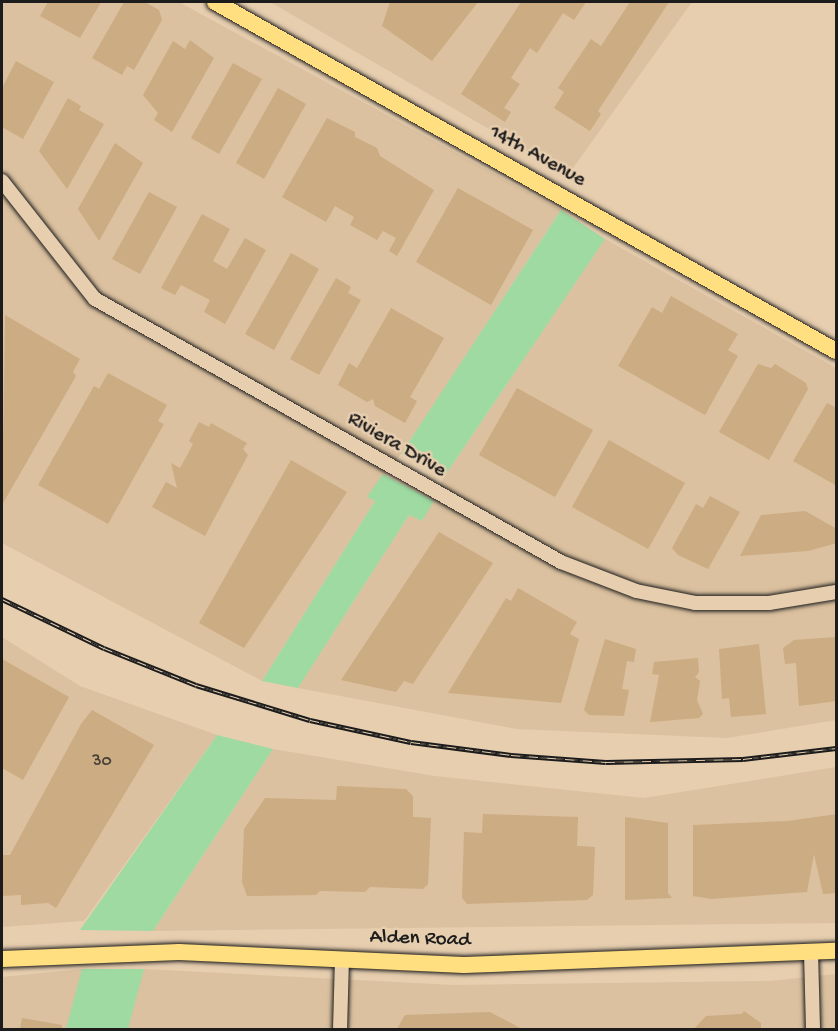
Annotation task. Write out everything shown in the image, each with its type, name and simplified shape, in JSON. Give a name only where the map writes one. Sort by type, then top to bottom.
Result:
[{"type":"main road","name":"14th Avenue","points":[[215,2],[837,351]]},
{"type":"main road","name":"Alden Road","points":[[2,959],[179,952],[464,965],[837,951]]},
{"type":"street","name":"Riviera Drive","points":[[2,182],[95,299],[561,562],[636,591],[695,603],[769,603],[837,592]]},
{"type":"street","points":[[811,952],[813,1029]]},
{"type":"street","points":[[340,1029],[342,960]]},
{"type":"shaded area","points":[[2,2],[179,2],[561,210],[401,454],[368,497],[375,501],[262,681],[2,543]]},
{"type":"shaded area","points":[[270,2],[692,2],[568,175]]},
{"type":"shaded area","points":[[605,239],[836,368],[836,720],[727,738],[516,729],[298,688],[409,515],[422,521],[444,477]]},
{"type":"shaded area","points":[[2,637],[80,686],[217,735],[84,921],[2,927]]},
{"type":"shaded area","points":[[273,749],[435,776],[644,798],[836,767],[836,923],[153,931]]},
{"type":"shaded area","points":[[82,969],[144,969],[454,985],[770,981],[836,974],[836,1029],[2,1030],[2,977]]},
{"type":"green space","points":[[561,210],[605,239],[444,477],[401,454]]},
{"type":"green space","points":[[383,474],[434,501],[422,521],[409,515],[298,688],[262,681],[375,501],[367,497]]},
{"type":"green space","points":[[217,735],[273,749],[153,931],[80,930]]},
{"type":"green space","points":[[82,969],[144,969],[128,1029],[66,1029]]},
{"type":"building","points":[[48,2],[101,2],[80,38],[40,16]]},
{"type":"building","points":[[124,2],[145,2],[159,10],[162,20],[134,70],[127,66],[122,75],[92,58]]},
{"type":"building","points":[[390,2],[478,2],[432,61],[382,26]]},
{"type":"building","points":[[521,2],[586,2],[574,20],[563,13],[537,53],[530,48],[511,78],[520,84],[504,108],[511,112],[505,122],[461,94]]},
{"type":"building","points":[[630,2],[669,2],[598,111],[601,114],[590,131],[554,108],[564,92],[558,88],[591,39],[601,46]]},
{"type":"building","points":[[190,40],[214,58],[172,132],[154,120],[158,113],[143,95],[173,41],[185,49]]},
{"type":"building","points":[[16,61],[54,82],[23,139],[2,127],[2,88]]},
{"type":"building","points":[[233,63],[262,79],[219,154],[191,138]]},
{"type":"building","points":[[278,88],[306,104],[264,179],[236,163]]},
{"type":"building","points":[[68,98],[81,106],[79,110],[104,124],[67,189],[39,151]]},
{"type":"building","points":[[327,118],[355,132],[355,137],[377,148],[380,156],[434,190],[397,256],[389,251],[396,238],[383,231],[377,240],[350,225],[354,217],[335,206],[326,222],[282,197]]},
{"type":"building","points":[[115,143],[143,163],[99,241],[78,209]]},
{"type":"building","points":[[458,188],[533,230],[491,305],[416,262]]},
{"type":"building","points":[[149,192],[177,207],[140,274],[112,259]]},
{"type":"building","points":[[202,214],[230,229],[213,261],[227,269],[245,238],[266,250],[225,324],[204,312],[210,300],[181,285],[175,295],[161,288]]},
{"type":"building","points":[[291,253],[319,269],[274,350],[245,334]]},
{"type":"building","points":[[336,278],[351,287],[348,293],[361,300],[319,375],[290,359]]},
{"type":"building","points":[[671,296],[738,334],[728,350],[738,356],[705,415],[618,366],[652,307],[662,313]]},
{"type":"building","points":[[391,308],[444,338],[410,397],[417,401],[405,423],[375,406],[373,399],[367,402],[338,385],[349,363],[357,368]]},
{"type":"building","points":[[5,315],[80,359],[73,372],[76,376],[2,505]]},
{"type":"building","points":[[758,364],[771,368],[775,364],[806,383],[808,389],[769,460],[719,432]]},
{"type":"building","points":[[108,373],[167,405],[158,421],[164,424],[108,524],[38,485],[94,386],[99,389]]},
{"type":"building","points":[[517,388],[593,430],[555,497],[479,455]]},
{"type":"building","points":[[827,403],[837,408],[837,486],[793,461]]},
{"type":"building","points":[[199,422],[209,427],[211,423],[247,443],[243,449],[248,455],[205,536],[152,507],[166,482],[177,488],[171,463],[180,468],[193,444],[189,441]]},
{"type":"building","points":[[609,440],[685,483],[648,549],[572,507]]},
{"type":"building","points":[[291,460],[347,492],[244,648],[199,623]]},
{"type":"building","points":[[710,496],[740,512],[708,569],[678,555],[672,548],[696,504],[703,508]]},
{"type":"building","points":[[805,511],[837,529],[837,543],[808,551],[740,556],[761,515]]},
{"type":"building","points":[[439,532],[493,563],[413,684],[404,681],[396,692],[341,680]]},
{"type":"building","points":[[518,588],[577,622],[570,634],[579,639],[561,703],[448,693],[506,598],[511,601]]},
{"type":"building","points":[[836,637],[837,701],[799,706],[796,663],[785,664],[783,648],[794,640]]},
{"type":"building","points":[[605,639],[636,649],[634,662],[627,661],[622,689],[629,690],[624,716],[589,715],[584,710]]},
{"type":"building","points":[[759,644],[766,714],[731,717],[729,698],[722,699],[719,649]]},
{"type":"building","points":[[698,658],[699,672],[695,677],[700,681],[697,700],[703,714],[699,718],[650,722],[659,675],[652,674],[654,662]]},
{"type":"building","points":[[2,659],[69,697],[23,780],[2,768]]},
{"type":"building","points":[[92,710],[154,745],[56,908],[48,903],[21,905],[21,895],[2,896],[2,855],[10,855],[81,724]]},
{"type":"building","points":[[337,786],[406,789],[413,796],[413,817],[431,818],[428,884],[423,889],[370,887],[365,892],[320,891],[316,895],[247,896],[242,882],[244,829],[265,798],[336,800]]},
{"type":"building","points":[[483,814],[578,817],[577,846],[595,847],[593,895],[587,900],[467,904],[462,898],[464,832],[482,833]]},
{"type":"building","points":[[837,814],[837,893],[823,894],[814,854],[807,892],[711,899],[693,896],[693,825],[788,821]]},
{"type":"building","points":[[625,817],[668,823],[668,893],[672,898],[625,900]]},
{"type":"building","points":[[744,1011],[761,1023],[761,1029],[694,1029],[706,1016],[742,1014]]},
{"type":"building","points":[[490,1012],[522,1029],[397,1029],[405,1015]]},
{"type":"building","points":[[22,1018],[62,1025],[62,1029],[20,1029]]},
{"type":"railway","points":[[2,599],[104,648],[196,685],[310,720],[411,742],[511,755],[606,762],[743,759],[836,748]]}]
